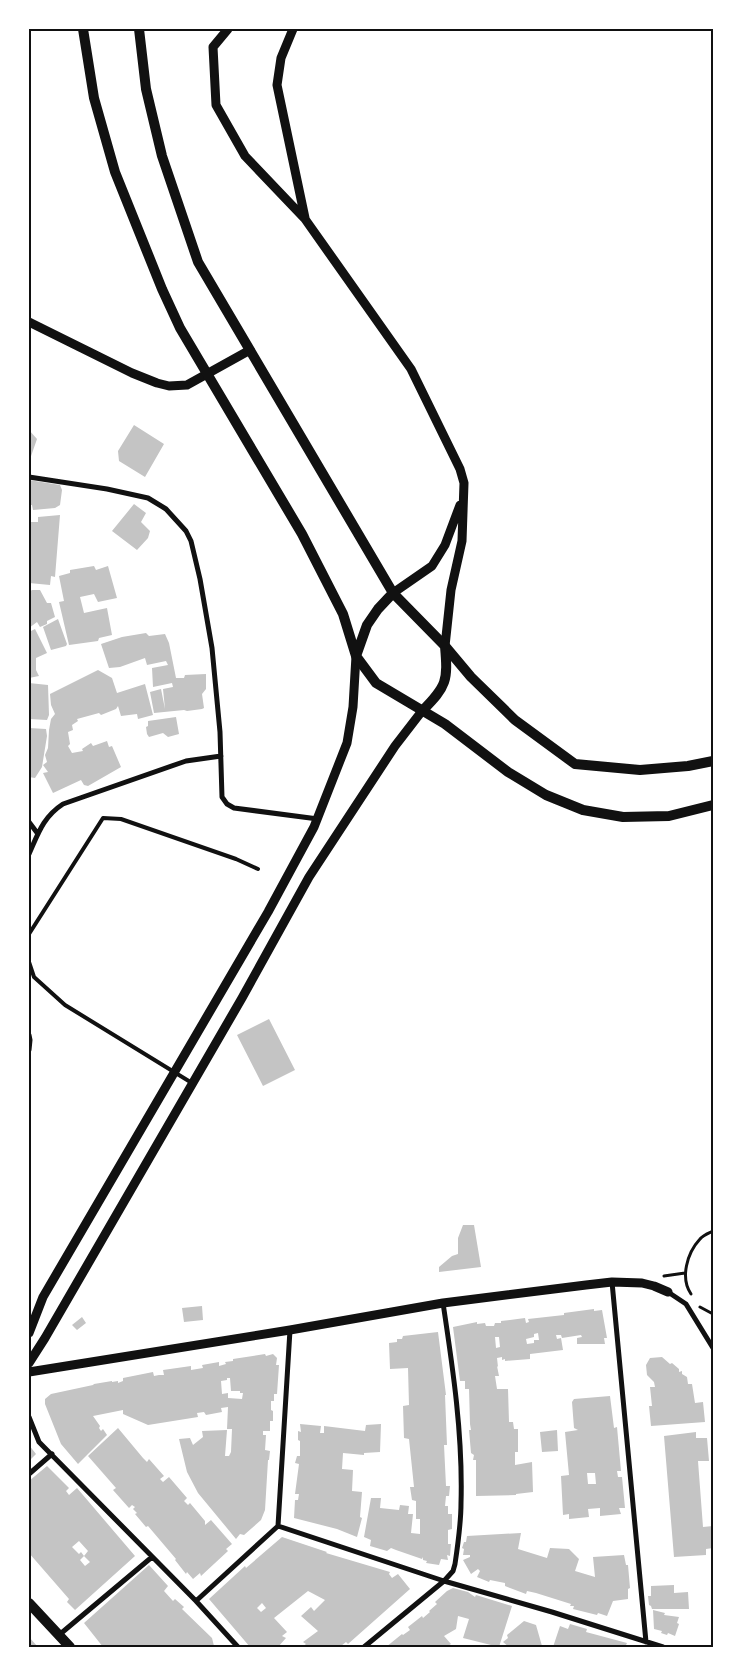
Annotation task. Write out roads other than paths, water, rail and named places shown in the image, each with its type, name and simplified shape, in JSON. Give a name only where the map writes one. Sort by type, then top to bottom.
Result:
[{"type":"main road","points":[[83,29],[94,98],[115,172],[162,289],[180,328],[302,534],[343,614],[356,656],[376,683],[445,724],[508,772],[546,795],[583,810],[623,817],[669,816],[713,805]]},
{"type":"main road","points":[[139,29],[146,89],[162,156],[198,262],[393,594],[445,646],[471,678],[515,720],[574,764],[640,770],[688,766],[713,760]]},
{"type":"main road","points":[[356,656],[367,625],[378,609],[393,594]]},
{"type":"main road","points":[[422,711],[437,696],[446,678],[445,646]]},
{"type":"main road","points":[[29,1603],[70,1647]]},
{"type":"street","points":[[228,29],[213,47],[216,105],[244,156],[306,219],[411,369],[460,469],[464,483],[462,541],[451,590],[445,646]]},
{"type":"street","points":[[293,29],[282,58],[277,85],[306,219]]},
{"type":"street","points":[[29,322],[132,373],[169,386],[186,385],[250,350]]},
{"type":"street","points":[[29,477],[107,489],[148,498],[160,504],[177,519],[189,536],[200,579],[212,648],[218,705],[222,796],[227,804],[245,811],[318,819]]},
{"type":"street","points":[[393,594],[432,566],[444,545],[462,500]]},
{"type":"street","points":[[29,1332],[43,1297],[268,912],[318,819],[347,743],[353,708],[356,656]]},
{"type":"street","points":[[29,1363],[50,1330],[309,878],[395,746],[422,711]]},
{"type":"street","points":[[29,854],[49,814],[71,800],[186,761],[221,756]]},
{"type":"street","points":[[29,822],[38,834]]},
{"type":"street","points":[[29,1035],[29,1050]]},
{"type":"street","points":[[612,1282],[646,1642]]},
{"type":"street","points":[[29,1372],[443,1304],[612,1282],[642,1283],[668,1292],[686,1304],[713,1348]]},
{"type":"street","points":[[364,1647],[444,1581],[453,1571],[455,1564],[461,1503],[460,1436],[443,1304]]},
{"type":"street","points":[[196,1601],[278,1526],[290,1330]]},
{"type":"street","points":[[29,1417],[39,1442],[196,1601],[238,1647]]},
{"type":"street","points":[[29,1474],[52,1454]]},
{"type":"street","points":[[278,1526],[444,1581],[663,1647]]},
{"type":"street","points":[[59,1636],[152,1557]]},
{"type":"lane","points":[[29,934],[103,818],[121,819],[236,859],[258,869]]},
{"type":"lane","points":[[29,962],[34,977],[65,1005],[192,1083]]}]
